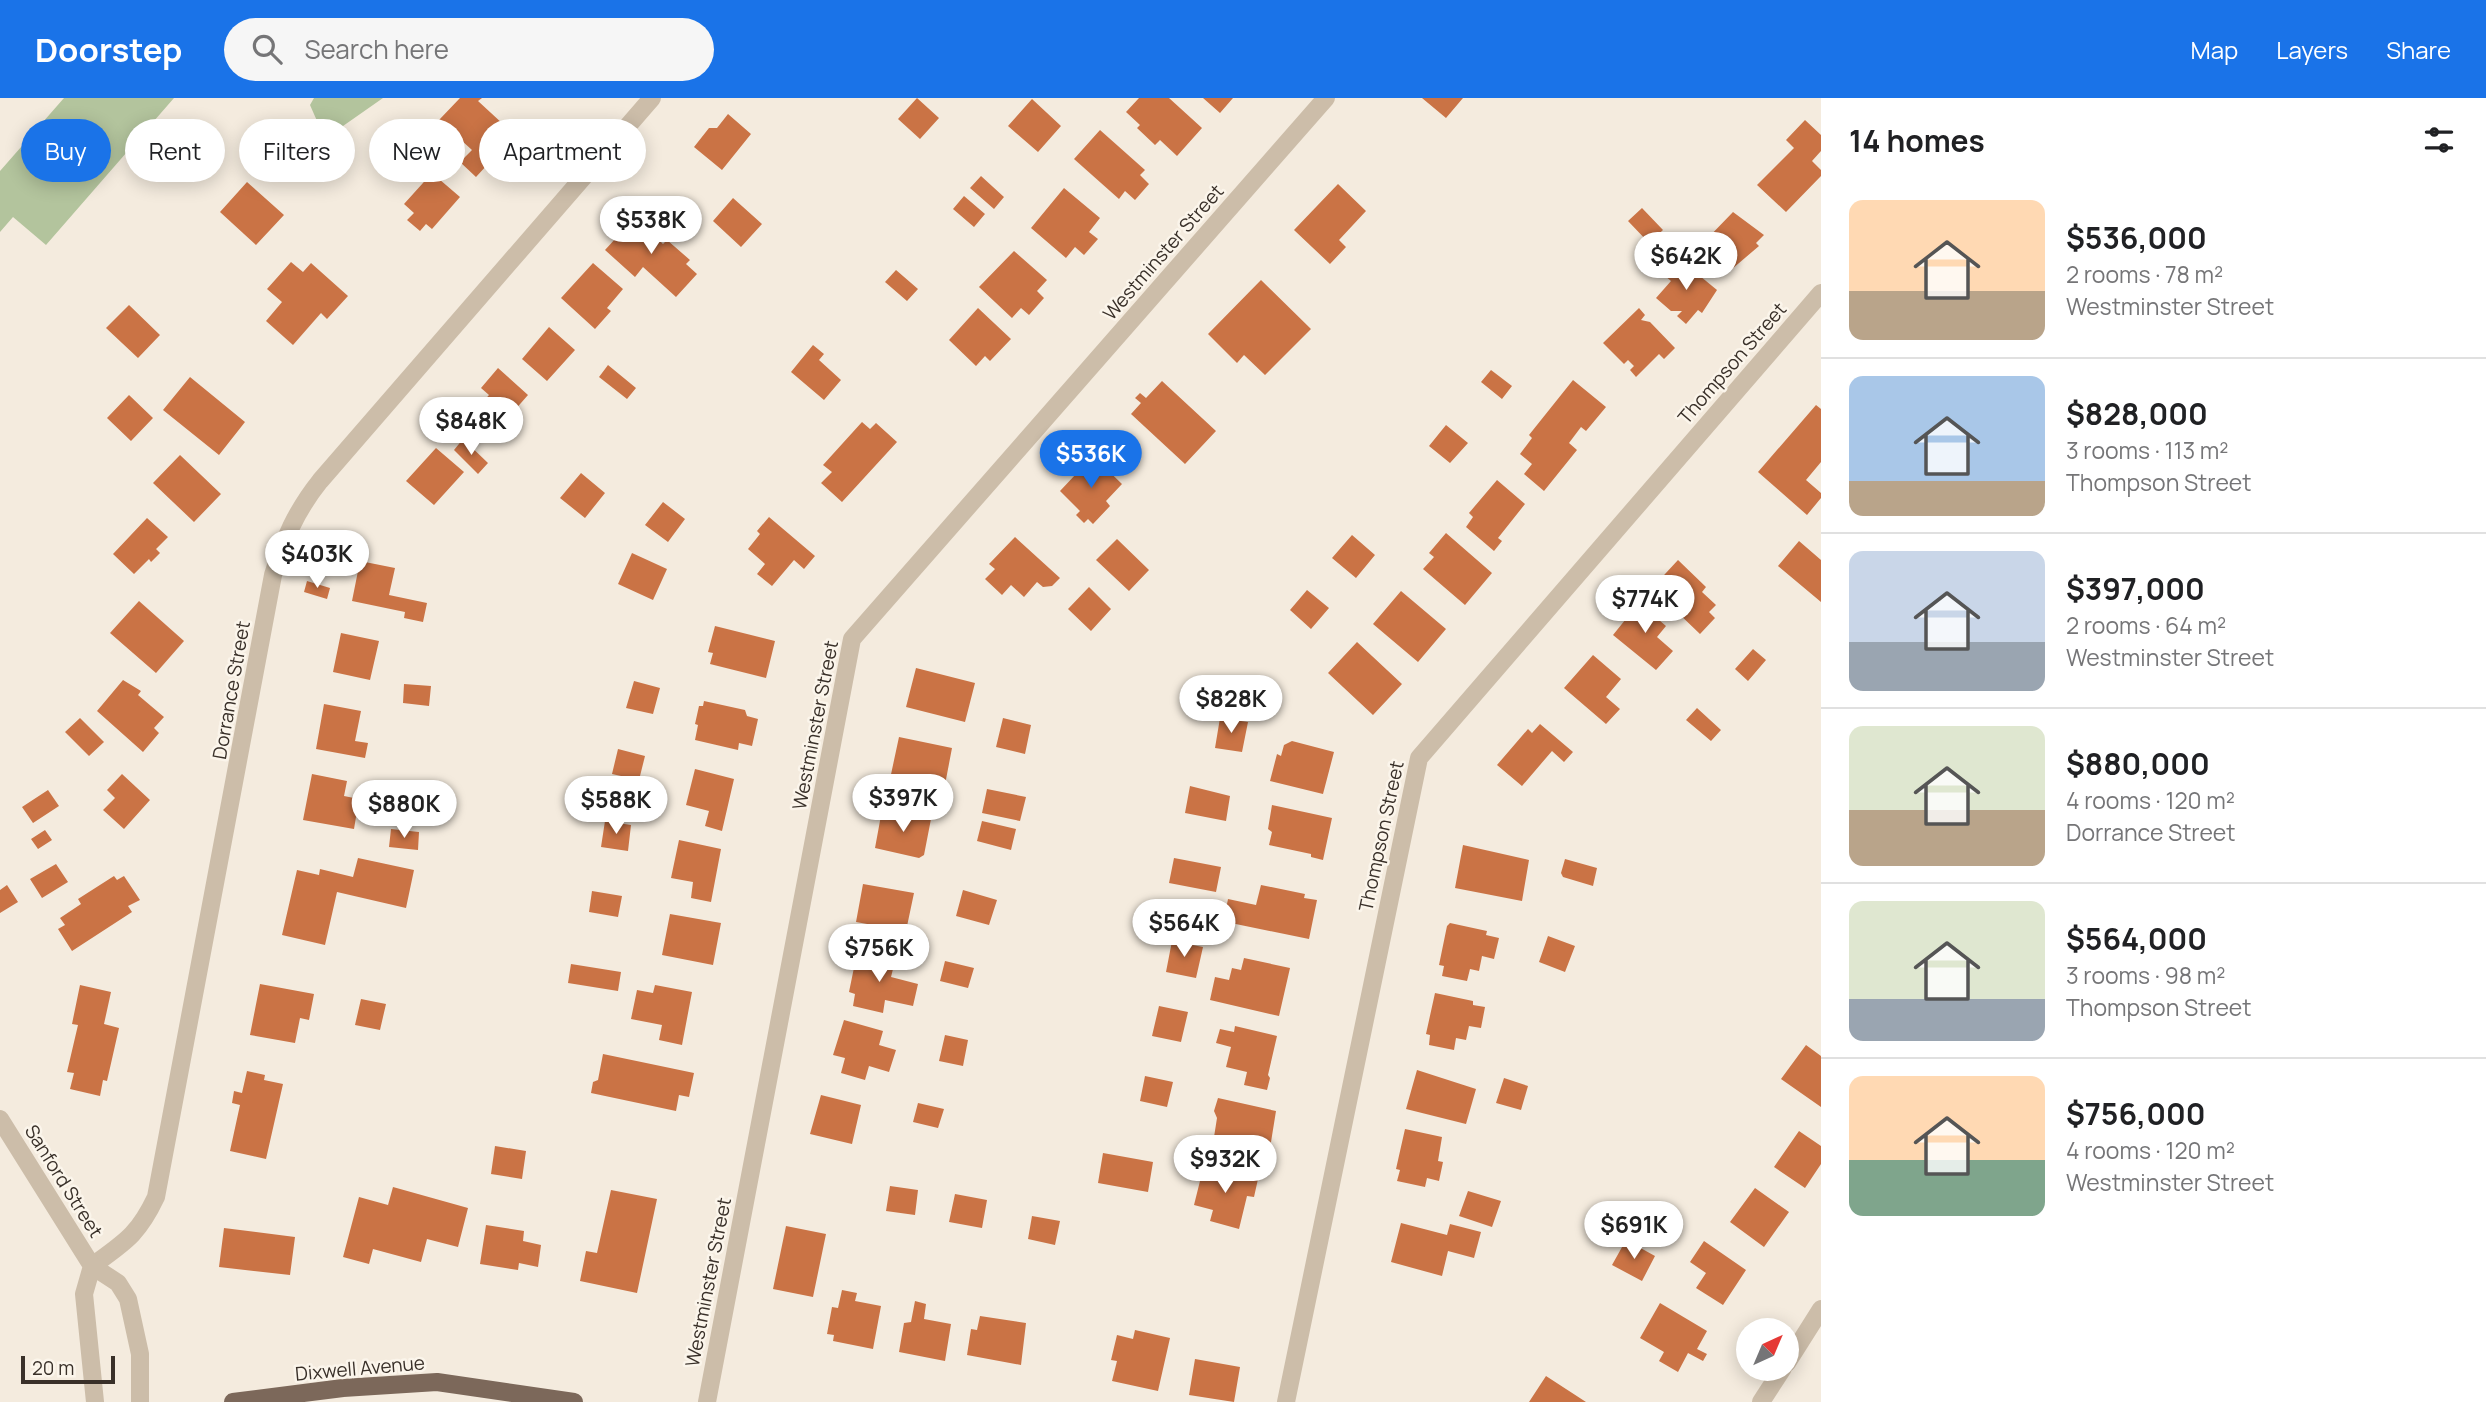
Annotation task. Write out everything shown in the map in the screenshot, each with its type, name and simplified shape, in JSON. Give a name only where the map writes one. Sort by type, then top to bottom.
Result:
[{"type":"main road","name":"Dixwell Avenue","points":[[233,1402],[343,1388],[438,1382],[574,1402]]},
{"type":"street","name":"Dorrance Street","points":[[92,1266],[144,1223],[156,1197],[273,575],[284,537],[301,505],[320,481],[652,98]]},
{"type":"street","name":"Westminster Street","points":[[707,1402],[852,639],[1326,98]]},
{"type":"street","name":"Thompson Street","points":[[1286,1402],[1419,758],[1821,293]]},
{"type":"street","name":"Sanford Street","points":[[0,1119],[92,1266],[117,1283],[128,1299],[139,1354],[140,1402]]},
{"type":"street","name":"Sanford Street","points":[[92,1266],[84,1294],[95,1402]]},
{"type":"street","points":[[1799,1344],[1821,1309]]},
{"type":"street","points":[[1761,1402],[1775,1381]]},
{"type":"green space","points":[[64,98],[174,98],[156,119],[125,119],[125,154],[111,170],[111,119],[46,119]]},
{"type":"green space","points":[[314,98],[383,98],[353,119],[316,119],[310,105]]},
{"type":"green space","points":[[21,147],[21,182],[101,182],[46,245],[13,217],[0,232],[0,171]]},
{"type":"building","points":[[460,98],[482,98],[478,101],[497,119],[479,119],[479,174],[476,177],[465,167],[465,157],[472,150],[465,144],[465,119],[440,119]]},
{"type":"building","points":[[917,98],[939,118],[920,139],[898,119]]},
{"type":"building","points":[[1139,98],[1169,98],[1202,128],[1177,156],[1160,140],[1155,145],[1137,128],[1140,125],[1126,112]]},
{"type":"building","points":[[1203,98],[1233,98],[1220,113]]},
{"type":"building","points":[[1422,98],[1463,98],[1446,118]]},
{"type":"building","points":[[1032,99],[1061,126],[1038,152],[1008,126]]},
{"type":"building","points":[[728,114],[751,134],[722,170],[694,147],[709,128],[717,128]]},
{"type":"building","points":[[1805,120],[1821,135],[1821,151],[1812,161],[1821,170],[1821,176],[1786,212],[1757,185],[1794,148],[1786,140]]},
{"type":"building","points":[[1100,130],[1145,170],[1140,175],[1149,184],[1135,200],[1125,191],[1119,199],[1074,159]]},
{"type":"building","points":[[981,176],[1004,197],[994,209],[970,188]]},
{"type":"building","points":[[247,182],[284,215],[256,245],[220,212]]},
{"type":"building","points":[[424,182],[442,182],[460,197],[432,229],[426,224],[420,231],[407,220],[414,213],[404,204]]},
{"type":"building","points":[[1338,184],[1366,211],[1339,240],[1346,247],[1330,264],[1294,230]]},
{"type":"building","points":[[1064,188],[1100,218],[1089,232],[1098,239],[1084,255],[1075,247],[1066,258],[1031,228]]},
{"type":"building","points":[[964,196],[985,214],[974,227],[953,209]]},
{"type":"building","points":[[733,198],[762,224],[741,247],[713,221]]},
{"type":"building","points":[[1642,208],[1663,230],[1649,243],[1628,221]]},
{"type":"building","points":[[1733,212],[1764,235],[1756,243],[1759,246],[1732,269],[1724,261],[1729,256],[1717,257],[1703,243]]},
{"type":"building","points":[[638,214],[652,227],[649,230],[663,244],[667,240],[690,260],[686,264],[697,274],[676,297],[643,267],[635,277],[605,250]]},
{"type":"building","points":[[1014,251],[1047,280],[1037,291],[1044,298],[1029,315],[1021,308],[1012,318],[979,287]]},
{"type":"building","points":[[1678,258],[1717,290],[1702,313],[1698,310],[1686,324],[1677,316],[1682,311],[1671,311],[1656,298],[1671,281],[1664,275]]},
{"type":"building","points":[[291,262],[303,272],[311,263],[348,296],[327,319],[321,313],[293,345],[266,321],[282,302],[267,289]]},
{"type":"building","points":[[593,263],[623,289],[607,308],[611,311],[595,329],[561,298]]},
{"type":"building","points":[[896,270],[918,289],[907,301],[885,282]]},
{"type":"building","points":[[1261,280],[1311,329],[1265,375],[1244,355],[1237,363],[1208,334]]},
{"type":"building","points":[[129,305],[160,335],[138,358],[106,328]]},
{"type":"building","points":[[978,308],[1011,339],[990,361],[985,356],[976,366],[949,340]]},
{"type":"building","points":[[1639,308],[1645,315],[1641,320],[1650,322],[1675,348],[1664,359],[1659,354],[1636,377],[1630,370],[1634,366],[1628,360],[1624,364],[1603,343]]},
{"type":"building","points":[[549,327],[575,350],[547,381],[522,359]]},
{"type":"building","points":[[813,345],[824,354],[819,360],[841,380],[824,400],[791,372]]},
{"type":"building","points":[[608,365],[636,388],[627,399],[599,377]]},
{"type":"building","points":[[498,368],[528,395],[500,427],[478,407],[489,395],[481,388]]},
{"type":"building","points":[[1491,370],[1512,386],[1502,399],[1481,382]]},
{"type":"building","points":[[190,377],[245,422],[219,455],[163,410]]},
{"type":"building","points":[[1573,380],[1606,407],[1586,431],[1581,427],[1569,443],[1577,450],[1544,491],[1524,474],[1532,464],[1520,454],[1532,438],[1529,435]]},
{"type":"building","points":[[1162,381],[1216,431],[1185,464],[1131,414],[1141,403],[1135,398],[1140,393],[1146,398]]},
{"type":"building","points":[[129,395],[153,418],[131,441],[107,418]]},
{"type":"building","points":[[1816,405],[1821,409],[1821,462],[1806,480],[1821,493],[1821,498],[1807,515],[1758,472]]},
{"type":"building","points":[[862,422],[870,429],[876,423],[897,442],[842,502],[821,483],[832,472],[823,465]]},
{"type":"building","points":[[1446,425],[1468,443],[1450,463],[1429,446]]},
{"type":"building","points":[[463,439],[488,463],[478,474],[454,450]]},
{"type":"building","points":[[436,448],[464,472],[434,505],[406,481]]},
{"type":"building","points":[[180,455],[221,494],[194,522],[153,483]]},
{"type":"building","points":[[1093,456],[1122,484],[1106,501],[1110,506],[1093,524],[1088,519],[1084,523],[1076,515],[1080,511],[1060,491]]},
{"type":"building","points":[[581,473],[605,493],[585,518],[560,498]]},
{"type":"building","points":[[1497,480],[1525,504],[1498,538],[1502,541],[1494,551],[1466,527],[1473,517],[1469,513]]},
{"type":"building","points":[[663,502],[685,519],[668,542],[645,525]]},
{"type":"building","points":[[769,517],[815,556],[804,569],[794,560],[772,586],[757,574],[765,564],[748,549],[760,534],[757,531]]},
{"type":"building","points":[[147,518],[168,537],[156,549],[160,553],[151,562],[149,559],[134,574],[113,554]]},
{"type":"building","points":[[1446,533],[1492,573],[1465,605],[1423,569],[1434,557],[1429,553]]},
{"type":"building","points":[[1352,535],[1375,555],[1356,578],[1332,558]]},
{"type":"building","points":[[1015,537],[1060,578],[1052,586],[1043,587],[1037,582],[1024,597],[1011,585],[1002,595],[985,579],[995,569],[989,564]]},
{"type":"building","points":[[1117,539],[1149,570],[1129,591],[1096,560]]},
{"type":"building","points":[[1799,541],[1821,560],[1821,602],[1778,566]]},
{"type":"building","points":[[632,553],[667,569],[653,600],[618,584]]},
{"type":"building","points":[[1678,560],[1706,587],[1702,592],[1716,605],[1709,612],[1715,618],[1700,634],[1652,588]]},
{"type":"building","points":[[360,561],[395,568],[389,595],[427,603],[423,622],[404,618],[405,612],[352,601]]},
{"type":"building","points":[[307,581],[330,588],[327,599],[304,592]]},
{"type":"building","points":[[1089,587],[1111,609],[1091,631],[1068,609]]},
{"type":"building","points":[[1307,590],[1329,608],[1311,629],[1290,610]]},
{"type":"building","points":[[1401,591],[1446,629],[1418,662],[1373,624]]},
{"type":"building","points":[[1642,599],[1663,616],[1659,620],[1666,626],[1657,637],[1673,651],[1656,670],[1613,635]]},
{"type":"building","points":[[139,601],[184,641],[156,673],[110,633]]},
{"type":"building","points":[[715,626],[775,641],[766,678],[710,664],[713,653],[708,652]]},
{"type":"building","points":[[341,633],[379,641],[370,680],[333,672]]},
{"type":"building","points":[[1357,642],[1402,684],[1373,715],[1328,673]]},
{"type":"building","points":[[1753,649],[1766,660],[1748,681],[1735,669]]},
{"type":"building","points":[[1593,655],[1621,679],[1606,697],[1620,709],[1606,724],[1564,688]]},
{"type":"building","points":[[916,668],[975,683],[965,722],[906,707]]},
{"type":"building","points":[[123,680],[141,691],[138,695],[164,717],[154,728],[159,733],[143,752],[97,711]]},
{"type":"building","points":[[634,681],[660,688],[653,714],[626,708]]},
{"type":"building","points":[[404,684],[431,686],[429,706],[403,703]]},
{"type":"building","points":[[704,701],[745,710],[747,716],[758,719],[752,746],[739,743],[738,750],[695,740],[699,706],[703,706]]},
{"type":"building","points":[[324,704],[361,711],[355,741],[368,743],[365,758],[316,749]]},
{"type":"building","points":[[1697,708],[1721,730],[1711,741],[1686,720]]},
{"type":"building","points":[[80,718],[104,742],[89,756],[65,732]]},
{"type":"building","points":[[1003,718],[1031,725],[1025,754],[996,747]]},
{"type":"building","points":[[1220,718],[1248,722],[1242,752],[1215,748]]},
{"type":"building","points":[[1540,724],[1573,752],[1564,762],[1552,751],[1522,786],[1497,765],[1528,729],[1532,733]]},
{"type":"building","points":[[899,737],[952,748],[944,790],[890,779]]},
{"type":"building","points":[[1292,741],[1334,752],[1323,794],[1270,781],[1277,754],[1281,756],[1284,745]]},
{"type":"building","points":[[618,749],[645,756],[639,780],[612,774]]},
{"type":"building","points":[[695,769],[734,779],[722,831],[705,826],[709,811],[686,805]]},
{"type":"building","points":[[122,774],[150,800],[124,829],[103,810],[115,798],[107,790]]},
{"type":"building","points":[[312,774],[347,781],[344,796],[359,799],[354,829],[303,820]]},
{"type":"building","points":[[1190,786],[1230,796],[1226,821],[1185,813]]},
{"type":"building","points":[[987,789],[1026,797],[1020,821],[982,813]]},
{"type":"building","points":[[48,790],[59,806],[33,823],[22,807]]},
{"type":"building","points":[[1272,805],[1332,818],[1323,860],[1311,857],[1311,854],[1269,845],[1272,832],[1268,829]]},
{"type":"building","points":[[882,810],[931,819],[924,855],[919,858],[875,848]]},
{"type":"building","points":[[605,821],[631,825],[628,851],[601,847]]},
{"type":"building","points":[[982,821],[1016,829],[1011,850],[977,841]]},
{"type":"building","points":[[391,829],[419,832],[418,850],[389,847]]},
{"type":"building","points":[[45,830],[52,840],[38,849],[31,839]]},
{"type":"building","points":[[679,840],[721,849],[711,902],[691,898],[693,882],[671,878]]},
{"type":"building","points":[[1463,845],[1529,860],[1522,901],[1455,888]]},
{"type":"building","points":[[358,858],[414,870],[406,908],[337,892],[325,945],[282,935],[297,870],[319,875],[320,869],[353,877]]},
{"type":"building","points":[[1174,858],[1221,867],[1216,892],[1169,883]]},
{"type":"building","points":[[1565,859],[1597,868],[1593,886],[1563,877],[1561,873]]},
{"type":"building","points":[[56,864],[68,882],[42,898],[30,879]]},
{"type":"building","points":[[114,876],[117,880],[124,876],[140,900],[128,906],[132,912],[72,951],[58,929],[65,925],[60,918],[81,904],[78,899]]},
{"type":"building","points":[[863,884],[914,893],[906,931],[856,922]]},
{"type":"building","points":[[7,885],[18,902],[0,913],[0,890]]},
{"type":"building","points":[[1261,885],[1305,894],[1304,898],[1317,900],[1309,939],[1226,922],[1224,919],[1228,899],[1256,905]]},
{"type":"building","points":[[963,890],[997,900],[989,925],[956,916]]},
{"type":"building","points":[[592,891],[622,896],[618,917],[589,912]]},
{"type":"building","points":[[670,914],[721,923],[713,965],[662,955]]},
{"type":"building","points":[[1450,923],[1487,931],[1486,935],[1499,938],[1494,959],[1482,956],[1479,971],[1470,969],[1467,981],[1442,976],[1444,966],[1439,965],[1447,926]]},
{"type":"building","points":[[1548,936],[1575,946],[1565,972],[1539,962]]},
{"type":"building","points":[[1172,941],[1203,947],[1196,978],[1166,972]]},
{"type":"building","points":[[857,953],[895,961],[891,977],[918,984],[913,1006],[885,1000],[883,1013],[853,1006],[855,994],[849,992]]},
{"type":"building","points":[[1244,958],[1290,968],[1279,1016],[1210,1000],[1215,977],[1229,980],[1232,968],[1241,970]]},
{"type":"building","points":[[945,961],[974,968],[968,988],[940,981]]},
{"type":"building","points":[[571,964],[621,972],[618,991],[568,983]]},
{"type":"building","points":[[260,984],[314,994],[309,1020],[300,1018],[295,1043],[250,1035]]},
{"type":"building","points":[[80,985],[111,992],[104,1024],[119,1028],[107,1081],[103,1080],[100,1096],[70,1089],[74,1073],[67,1072],[78,1025],[72,1024]]},
{"type":"building","points":[[655,985],[692,992],[682,1045],[659,1040],[662,1025],[631,1019],[637,990],[653,993]]},
{"type":"building","points":[[1435,993],[1473,1001],[1473,1005],[1485,1007],[1481,1028],[1469,1026],[1466,1040],[1456,1038],[1454,1050],[1429,1045],[1430,1035],[1426,1034]]},
{"type":"building","points":[[361,999],[386,1004],[380,1030],[355,1025]]},
{"type":"building","points":[[1159,1006],[1188,1012],[1181,1042],[1152,1036]]},
{"type":"building","points":[[844,1020],[883,1031],[879,1045],[896,1050],[889,1072],[869,1066],[865,1080],[841,1073],[845,1058],[833,1055]]},
{"type":"building","points":[[1235,1026],[1277,1036],[1267,1090],[1244,1085],[1247,1072],[1226,1067],[1231,1047],[1216,1043],[1220,1029],[1234,1032]]},
{"type":"building","points":[[945,1035],[968,1040],[963,1066],[939,1061]]},
{"type":"building","points":[[1806,1045],[1821,1056],[1821,1107],[1781,1079]]},
{"type":"building","points":[[603,1054],[694,1073],[689,1097],[679,1095],[676,1111],[591,1093],[593,1082],[598,1080]]},
{"type":"building","points":[[1417,1070],[1476,1089],[1466,1124],[1406,1109]]},
{"type":"building","points":[[247,1071],[265,1075],[264,1080],[283,1084],[266,1159],[230,1151],[240,1105],[232,1103],[234,1091],[242,1093]]},
{"type":"building","points":[[1145,1076],[1173,1082],[1167,1107],[1140,1101]]},
{"type":"building","points":[[1504,1078],[1528,1086],[1521,1110],[1496,1103]]},
{"type":"building","points":[[821,1095],[861,1105],[852,1144],[810,1134]]},
{"type":"building","points":[[1218,1098],[1276,1111],[1271,1142],[1266,1148],[1214,1137],[1217,1118],[1214,1111]]},
{"type":"building","points":[[918,1103],[944,1109],[938,1128],[913,1122]]},
{"type":"building","points":[[1405,1129],[1442,1137],[1438,1161],[1443,1162],[1439,1181],[1427,1178],[1425,1187],[1397,1181],[1400,1170],[1396,1169]]},
{"type":"building","points":[[1799,1131],[1821,1146],[1821,1164],[1805,1188],[1774,1167]]},
{"type":"building","points":[[495,1146],[526,1151],[522,1179],[491,1174]]},
{"type":"building","points":[[1103,1153],[1153,1162],[1148,1192],[1098,1183]]},
{"type":"building","points":[[1204,1165],[1258,1179],[1254,1197],[1247,1196],[1239,1229],[1210,1221],[1213,1210],[1194,1205]]},
{"type":"building","points":[[890,1186],[918,1190],[915,1215],[886,1211]]},
{"type":"building","points":[[393,1187],[468,1208],[458,1247],[427,1239],[421,1262],[373,1249],[369,1264],[343,1257],[359,1197],[388,1205]]},
{"type":"building","points":[[1755,1188],[1789,1212],[1764,1247],[1730,1222]]},
{"type":"building","points":[[611,1190],[657,1199],[637,1293],[580,1281],[586,1251],[597,1253]]},
{"type":"building","points":[[1468,1191],[1501,1201],[1492,1227],[1459,1216]]},
{"type":"building","points":[[955,1194],[987,1200],[982,1228],[949,1222]]},
{"type":"building","points":[[1032,1216],[1060,1221],[1055,1245],[1028,1239]]},
{"type":"building","points":[[1401,1223],[1447,1235],[1450,1224],[1481,1232],[1474,1258],[1448,1251],[1442,1276],[1391,1262]]},
{"type":"building","points":[[486,1225],[524,1231],[523,1241],[541,1245],[538,1267],[519,1263],[518,1270],[480,1264]]},
{"type":"building","points":[[786,1226],[826,1234],[813,1297],[773,1289]]},
{"type":"building","points":[[224,1228],[295,1237],[290,1275],[219,1267]]},
{"type":"building","points":[[1626,1240],[1655,1256],[1642,1281],[1612,1265]]},
{"type":"building","points":[[1704,1241],[1746,1270],[1723,1305],[1696,1288],[1706,1273],[1690,1262]]},
{"type":"building","points":[[842,1290],[857,1293],[855,1301],[881,1306],[873,1349],[833,1341],[834,1335],[827,1334],[832,1307],[838,1308]]},
{"type":"building","points":[[915,1301],[926,1304],[924,1319],[951,1324],[945,1361],[899,1352],[904,1323],[911,1322]]},
{"type":"building","points":[[1660,1303],[1707,1331],[1697,1349],[1707,1354],[1703,1361],[1688,1353],[1678,1372],[1659,1361],[1664,1352],[1640,1338]]},
{"type":"building","points":[[980,1316],[1026,1323],[1021,1365],[967,1355],[971,1329],[977,1330]]},
{"type":"building","points":[[1135,1330],[1170,1338],[1158,1391],[1112,1381],[1117,1361],[1111,1360],[1117,1335],[1133,1339]]},
{"type":"building","points":[[1195,1359],[1240,1367],[1234,1402],[1189,1395]]},
{"type":"building","points":[[1546,1376],[1586,1402],[1529,1402]]}]
